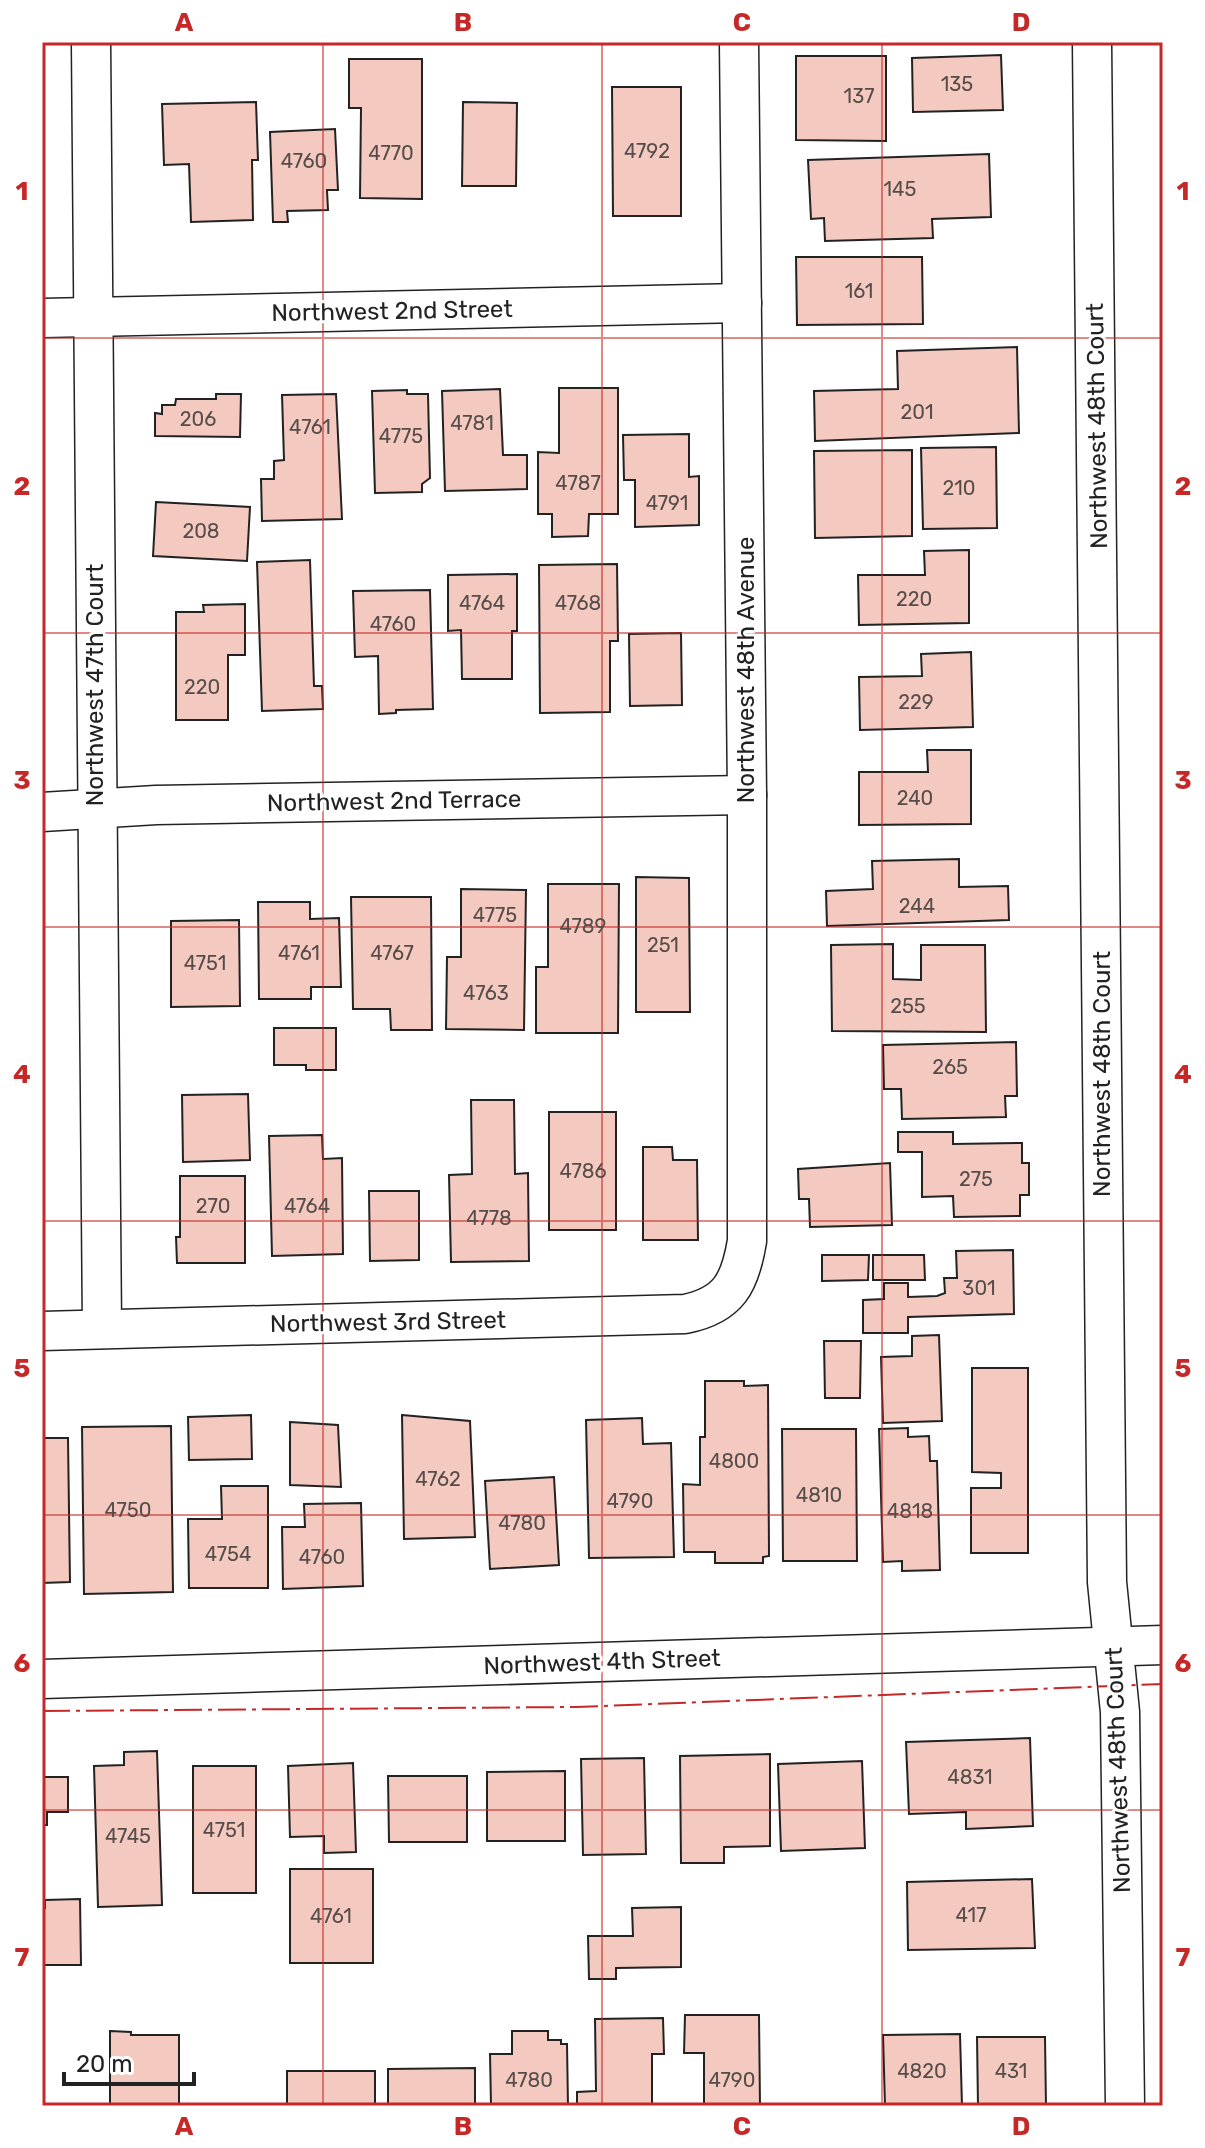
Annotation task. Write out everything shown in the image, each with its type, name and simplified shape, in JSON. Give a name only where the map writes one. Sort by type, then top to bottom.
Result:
[{"type":"street","name":"Northwest 47th Court","points":[[91,42],[102,1329]]},
{"type":"street","name":"Northwest 48th Avenue","points":[[728,1294],[738,1278],[747,1241],[747,795],[739,42]]},
{"type":"street","name":"Northwest 48th Court","points":[[1092,42],[1107,1582],[1120,1712],[1125,2106]]},
{"type":"street","name":"Northwest 2nd Street","points":[[42,318],[742,303]]},
{"type":"street","name":"Northwest 2nd Terrace","points":[[42,812],[172,805],[747,795]]},
{"type":"street","name":"Northwest 3rd Street","points":[[42,1331],[685,1314],[703,1310],[728,1294]]},
{"type":"street","name":"Northwest 4th Street","points":[[42,1679],[1163,1645]]},
{"type":"building","points":[[885,42],[885,43],[792,44]]},
{"type":"building","points":[[1001,55],[1003,110],[913,112],[912,58]]},
{"type":"building","points":[[796,56],[886,56],[886,141],[796,140]]},
{"type":"building","points":[[349,59],[422,59],[422,199],[360,198],[361,108],[349,108]]},
{"type":"building","points":[[612,87],[681,87],[681,216],[613,216]]},
{"type":"building","points":[[256,102],[258,160],[252,160],[253,220],[191,222],[189,164],[164,165],[162,104]]},
{"type":"building","points":[[463,102],[517,103],[516,186],[462,186]]},
{"type":"building","points":[[335,129],[338,190],[327,190],[328,210],[287,211],[288,222],[273,222],[270,132]]},
{"type":"building","points":[[989,154],[991,217],[932,219],[933,238],[825,241],[824,218],[811,219],[808,160]]},
{"type":"building","points":[[796,257],[922,257],[923,324],[797,325]]},
{"type":"building","points":[[1017,347],[1019,433],[815,441],[814,391],[898,389],[897,351]]},
{"type":"building","points":[[559,388],[618,388],[618,514],[589,514],[588,536],[552,537],[552,514],[538,514],[538,452],[559,453]]},
{"type":"building","points":[[500,389],[503,455],[527,455],[527,489],[445,491],[442,391]]},
{"type":"building","points":[[407,390],[407,394],[428,394],[430,478],[422,484],[422,492],[375,493],[372,391]]},
{"type":"building","points":[[216,394],[241,394],[240,437],[155,436],[155,413],[162,414],[162,405],[175,405],[176,399],[216,399]]},
{"type":"building","points":[[336,394],[342,519],[262,521],[261,479],[274,479],[274,461],[284,460],[282,395]]},
{"type":"building","points":[[689,434],[689,477],[699,476],[699,525],[635,527],[635,480],[624,480],[623,435]]},
{"type":"building","points":[[996,447],[997,528],[923,529],[921,448]]},
{"type":"building","points":[[912,450],[912,536],[815,538],[814,451]]},
{"type":"building","points":[[156,502],[250,507],[247,561],[153,556]]},
{"type":"building","points":[[969,550],[969,623],[859,625],[858,575],[925,575],[924,551]]},
{"type":"building","points":[[310,560],[314,686],[322,686],[323,709],[262,711],[257,562]]},
{"type":"building","points":[[617,564],[618,641],[610,641],[610,712],[540,713],[539,565]]},
{"type":"building","points":[[517,574],[517,631],[512,631],[512,679],[462,679],[461,630],[448,631],[448,575]]},
{"type":"building","points":[[430,590],[433,709],[396,710],[396,713],[379,714],[378,656],[355,657],[353,591]]},
{"type":"building","points":[[245,604],[245,655],[228,655],[228,720],[176,720],[176,612],[204,612],[203,605]]},
{"type":"building","points":[[681,633],[682,705],[630,706],[629,634]]},
{"type":"building","points":[[971,652],[973,727],[860,730],[859,677],[922,676],[921,654]]},
{"type":"building","points":[[927,750],[971,750],[971,824],[859,825],[859,772],[928,772]]},
{"type":"building","points":[[959,859],[959,887],[1008,886],[1009,920],[827,926],[826,891],[873,889],[872,861]]},
{"type":"building","points":[[636,877],[689,878],[690,1012],[636,1012]]},
{"type":"building","points":[[548,884],[619,884],[618,1033],[536,1033],[536,967],[548,967]]},
{"type":"building","points":[[461,889],[526,890],[524,1030],[446,1029],[447,957],[461,957]]},
{"type":"building","points":[[351,897],[431,897],[432,1030],[391,1030],[390,1009],[353,1009]]},
{"type":"building","points":[[258,902],[310,902],[310,919],[339,918],[341,987],[311,987],[311,999],[259,999]]},
{"type":"building","points":[[239,920],[240,1006],[171,1007],[171,921]]},
{"type":"building","points":[[893,944],[893,979],[921,980],[921,945],[985,945],[986,1032],[832,1031],[831,945]]},
{"type":"building","points":[[274,1028],[336,1028],[336,1070],[306,1070],[306,1065],[274,1065]]},
{"type":"building","points":[[1016,1042],[1017,1096],[1005,1096],[1006,1117],[902,1119],[901,1089],[884,1089],[883,1045]]},
{"type":"building","points":[[248,1094],[250,1160],[183,1162],[182,1095]]},
{"type":"building","points":[[471,1100],[514,1100],[515,1174],[528,1173],[529,1261],[451,1262],[449,1175],[472,1174]]},
{"type":"building","points":[[549,1112],[616,1112],[616,1230],[549,1230]]},
{"type":"building","points":[[898,1132],[953,1132],[953,1144],[1022,1143],[1022,1163],[1029,1163],[1029,1195],[1020,1195],[1020,1216],[954,1217],[953,1196],[922,1197],[922,1152],[898,1152]]},
{"type":"building","points":[[322,1135],[323,1159],[342,1158],[343,1254],[272,1256],[269,1136]]},
{"type":"building","points":[[643,1147],[672,1147],[673,1160],[697,1160],[698,1240],[643,1240]]},
{"type":"building","points":[[890,1163],[892,1225],[810,1227],[809,1199],[799,1199],[798,1169]]},
{"type":"building","points":[[180,1176],[245,1176],[245,1263],[177,1263]]},
{"type":"building","points":[[369,1191],[419,1191],[419,1260],[370,1261]]},
{"type":"building","points":[[1013,1250],[1014,1314],[908,1317],[908,1333],[863,1333],[863,1300],[884,1299],[884,1283],[908,1283],[908,1297],[937,1296],[945,1293],[944,1278],[957,1278],[956,1251]]},
{"type":"building","points":[[822,1255],[869,1255],[868,1280],[822,1281]]},
{"type":"building","points":[[873,1255],[924,1255],[925,1280],[873,1280]]},
{"type":"building","points":[[939,1335],[942,1421],[883,1423],[881,1357],[912,1356],[912,1336]]},
{"type":"building","points":[[824,1341],[861,1341],[860,1398],[825,1398]]},
{"type":"building","points":[[972,1368],[1028,1368],[1028,1553],[971,1553],[971,1488],[1001,1488],[1001,1473],[972,1472]]},
{"type":"building","points":[[705,1381],[744,1381],[744,1386],[768,1385],[769,1556],[763,1557],[763,1563],[715,1563],[715,1552],[684,1552],[683,1484],[700,1485],[700,1437],[705,1437]]},
{"type":"building","points":[[251,1415],[252,1459],[189,1460],[188,1417]]},
{"type":"building","points":[[402,1415],[470,1421],[475,1537],[404,1539]]},
{"type":"building","points":[[642,1418],[643,1444],[671,1443],[674,1557],[589,1558],[586,1420]]},
{"type":"building","points":[[290,1422],[338,1425],[341,1487],[290,1485]]},
{"type":"building","points":[[171,1426],[173,1592],[84,1594],[82,1427]]},
{"type":"building","points":[[908,1428],[908,1437],[929,1436],[930,1461],[937,1461],[940,1570],[902,1571],[902,1561],[883,1562],[879,1429]]},
{"type":"building","points":[[782,1429],[856,1429],[857,1561],[783,1561]]},
{"type":"building","points":[[42,1438],[68,1438],[70,1582],[42,1583]]},
{"type":"building","points":[[554,1477],[559,1565],[490,1569],[485,1481]]},
{"type":"building","points":[[221,1486],[268,1486],[268,1588],[189,1588],[188,1519],[222,1519]]},
{"type":"building","points":[[361,1503],[363,1586],[283,1589],[282,1527],[305,1527],[304,1504]]},
{"type":"building","points":[[1030,1738],[1033,1826],[966,1829],[966,1812],[909,1814],[906,1742]]},
{"type":"building","points":[[157,1751],[162,1905],[98,1907],[94,1766],[124,1765],[124,1752]]},
{"type":"building","points":[[770,1754],[770,1846],[724,1847],[724,1863],[681,1863],[680,1756]]},
{"type":"building","points":[[644,1758],[646,1854],[583,1855],[581,1759]]},
{"type":"building","points":[[862,1761],[865,1848],[781,1851],[778,1764]]},
{"type":"building","points":[[353,1763],[356,1852],[324,1853],[324,1836],[290,1837],[288,1766]]},
{"type":"building","points":[[193,1766],[256,1766],[256,1893],[193,1893]]},
{"type":"building","points":[[565,1771],[565,1841],[487,1841],[487,1772]]},
{"type":"building","points":[[388,1776],[467,1776],[467,1842],[389,1842]]},
{"type":"building","points":[[42,1777],[68,1777],[68,1812],[47,1812],[47,1825],[42,1825]]},
{"type":"building","points":[[290,1869],[373,1869],[373,1963],[290,1963]]},
{"type":"building","points":[[1032,1879],[1035,1948],[908,1950],[907,1882]]},
{"type":"building","points":[[80,1899],[81,1965],[42,1965],[42,1908],[45,1908],[45,1900]]},
{"type":"building","points":[[681,1907],[681,1967],[616,1968],[616,1979],[589,1979],[588,1936],[633,1936],[632,1908]]},
{"type":"building","points":[[685,2015],[759,2015],[760,2106],[704,2106],[704,2053],[684,2053]]},
{"type":"building","points":[[663,2018],[664,2054],[652,2054],[652,2106],[577,2106],[577,2092],[596,2091],[595,2019]]},
{"type":"building","points":[[110,2031],[131,2032],[131,2035],[179,2035],[179,2106],[110,2106]]},
{"type":"building","points":[[512,2031],[548,2031],[548,2040],[561,2040],[561,2044],[567,2044],[568,2106],[491,2106],[490,2054],[512,2054]]},
{"type":"building","points":[[960,2034],[962,2106],[885,2106],[883,2035]]},
{"type":"building","points":[[977,2037],[1045,2037],[1046,2106],[978,2106]]},
{"type":"building","points":[[475,2068],[475,2106],[388,2106],[388,2069]]},
{"type":"building","points":[[287,2071],[375,2071],[375,2106],[287,2106]]},
{"type":"power","points":[[42,1711],[576,1707],[1163,1684]]}]
